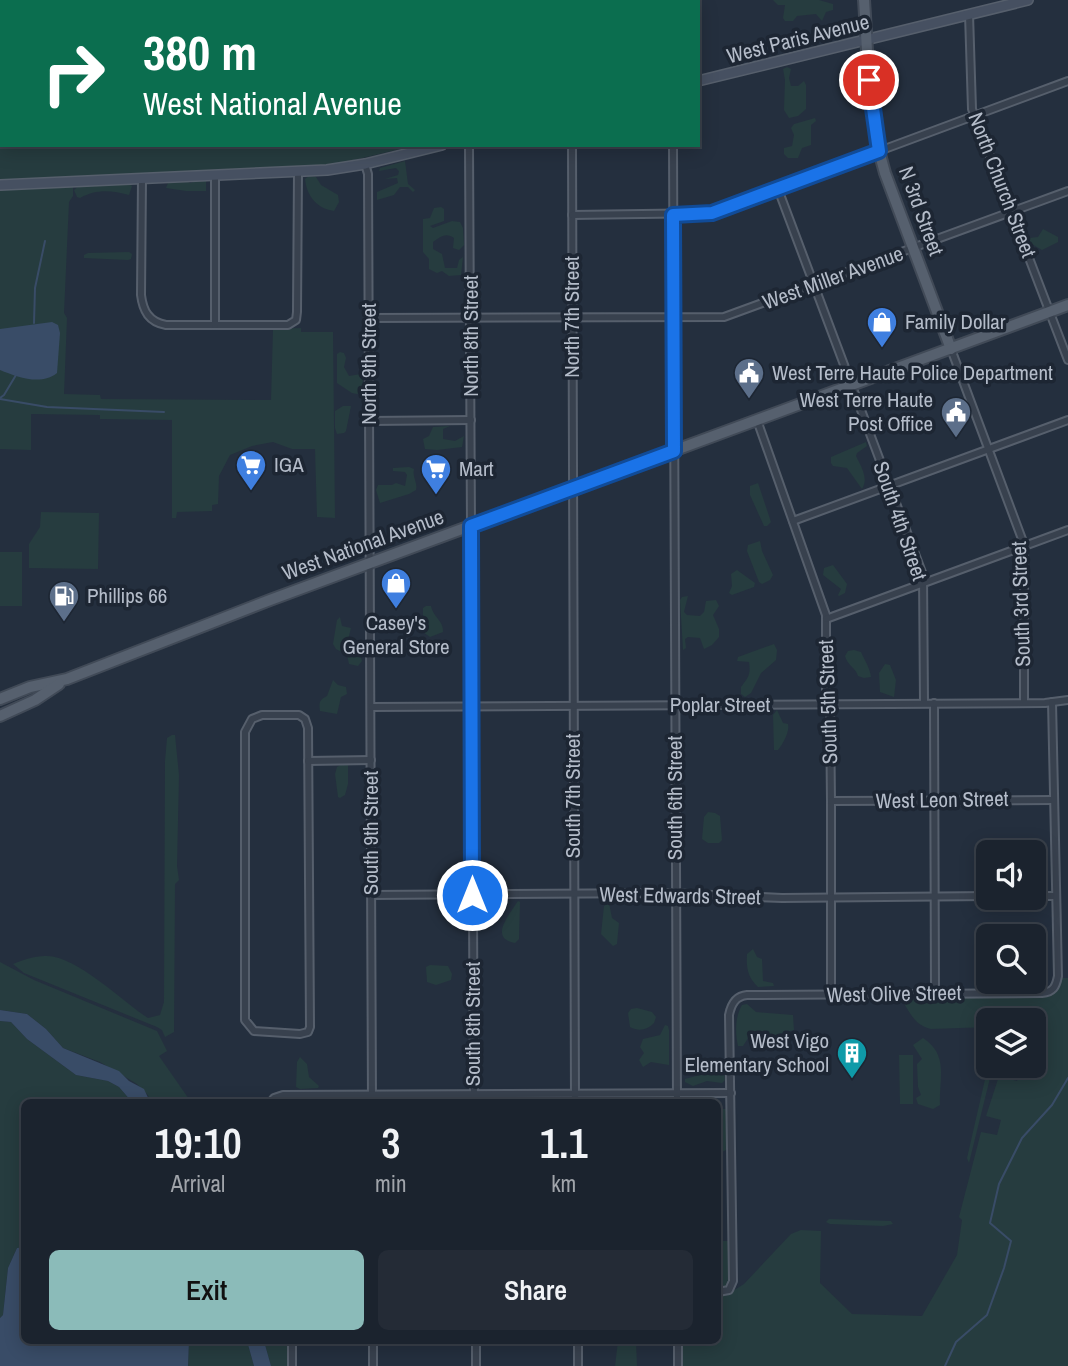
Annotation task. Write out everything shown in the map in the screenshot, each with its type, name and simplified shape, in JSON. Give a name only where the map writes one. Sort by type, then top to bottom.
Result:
[{"type":"main road","name":"N 3rd Street","points":[[864,0],[872,113],[879,151],[951,349]]},
{"type":"main road","name":"West Paris Avenue","points":[[700,81],[969,14],[996,4],[1028,0]]},
{"type":"main road","points":[[0,185],[327,170],[365,164],[434,147]]},
{"type":"main road","name":"West National Avenue","points":[[0,699],[30,687],[67,679],[370,563],[1068,305]]},
{"type":"main road","name":"West National Avenue","points":[[0,716],[35,700],[67,679]]},
{"type":"street","name":"North Church Street","points":[[969,14],[972,109],[1068,360]]},
{"type":"street","points":[[572,215],[706,214],[1068,80]]},
{"type":"street","name":"North 8th Street","points":[[470,147],[471,526]]},
{"type":"street","name":"North 7th Street","points":[[572,147],[572,489]]},
{"type":"street","name":"South 6th Street","points":[[673,147],[677,1099]]},
{"type":"street","name":"North 9th Street","points":[[365,164],[368,174],[370,563]]},
{"type":"street","points":[[142,179],[141,295],[143,307],[149,317],[166,325],[288,325],[296,320],[298,172]]},
{"type":"street","points":[[215,176],[215,325]]},
{"type":"street","name":"South 4th Street","points":[[778,188],[924,583],[924,704]]},
{"type":"street","name":"West Miller Avenue","points":[[572,317],[730,316],[1068,191]]},
{"type":"street","points":[[369,318],[572,317]]},
{"type":"street","name":"South 3rd Street","points":[[951,349],[1023,546],[1024,703]]},
{"type":"street","points":[[370,421],[471,420]]},
{"type":"street","name":"South 5th Street","points":[[757,420],[826,619],[831,801],[831,995]]},
{"type":"street","points":[[793,521],[1068,420]]},
{"type":"street","name":"South 7th Street","points":[[572,489],[575,1099]]},
{"type":"street","name":"South 8th Street","points":[[471,526],[474,1099]]},
{"type":"street","points":[[826,619],[1068,530]]},
{"type":"street","name":"South 9th Street","points":[[370,563],[372,1099]]},
{"type":"street","name":"Poplar Street","points":[[372,707],[1024,703],[1068,700]]},
{"type":"street","points":[[1046,896],[1056,896],[1052,702]]},
{"type":"street","points":[[934,703],[935,993]]},
{"type":"street","points":[[262,715],[303,717],[307,723],[308,761],[310,1027],[308,1032],[300,1034],[260,1032],[250,1028],[245,1012],[245,745],[248,723],[262,715]]},
{"type":"street","points":[[308,761],[371,760]]},
{"type":"street","name":"West Leon Street","points":[[831,801],[1053,800]]},
{"type":"street","name":"West Edwards Street","points":[[371,895],[976,896]]},
{"type":"street","name":"West Olive Street","points":[[732,1093],[729,1015],[735,1000],[747,995],[1042,993],[1054,990],[1058,976],[1056,896]]},
{"type":"street","points":[[275,1099],[283,1094],[732,1093],[732,1285],[729,1290],[721,1291]]},
{"type":"street","points":[[292,1344],[292,1366]]},
{"type":"street","points":[[373,1344],[373,1366]]},
{"type":"street","points":[[476,1344],[476,1366]]},
{"type":"street","points":[[578,1344],[578,1366]]},
{"type":"street","points":[[678,1344],[678,1366]]},
{"type":"green space","points":[[773,0],[819,0],[833,4],[833,10],[826,12],[822,21],[816,14],[797,16],[793,21],[785,21],[785,5],[778,5]]},
{"type":"green space","points":[[783,69],[791,69],[791,86],[798,86],[804,81],[806,85],[806,109],[798,116],[789,118],[784,110]]},
{"type":"green space","points":[[815,118],[816,121],[811,125],[811,145],[802,148],[798,158],[788,158],[784,154],[784,148],[792,146],[794,135],[791,128],[794,124]]},
{"type":"green space","points":[[0,147],[409,147],[329,166],[0,182]]},
{"type":"green space","points":[[405,161],[408,184],[415,190],[413,192],[408,187],[400,187],[394,195],[377,200],[377,192],[398,183],[397,178],[385,179],[398,175],[396,168],[379,171],[380,168]]},
{"type":"green space","points":[[309,176],[316,177],[321,185],[338,195],[339,202],[334,211],[317,204],[310,196],[305,179]]},
{"type":"green space","points":[[206,181],[206,191],[166,188],[168,183],[190,183]]},
{"type":"green space","points":[[73,185],[73,196],[69,202],[64,313],[67,318],[64,394],[100,395],[101,399],[271,400],[273,329],[301,328],[301,332],[333,332],[335,518],[317,517],[315,449],[292,449],[273,442],[252,446],[230,455],[219,476],[218,504],[212,505],[212,511],[177,512],[176,518],[172,518],[172,420],[31,414],[31,450],[0,449],[0,188]]},
{"type":"green space","points":[[80,185],[132,186],[129,195],[104,191],[80,198],[74,190]]},
{"type":"green space","points":[[434,208],[444,209],[444,221],[430,226],[433,228],[452,221],[460,222],[464,245],[459,250],[453,248],[454,238],[446,235],[433,242],[433,249],[442,254],[445,268],[457,268],[463,257],[461,275],[449,276],[442,271],[437,273],[429,269],[429,259],[423,252],[423,219],[430,218]]},
{"type":"green space","points":[[1043,229],[1058,237],[1058,242],[1042,250],[1030,243],[1029,238],[1038,237]]},
{"type":"green space","points":[[88,253],[132,254],[128,260],[84,258]]},
{"type":"green space","points":[[344,353],[346,358],[344,367],[349,376],[361,374],[363,378],[362,391],[357,394],[337,383],[337,354]]},
{"type":"green space","points":[[343,406],[351,406],[346,431],[337,434],[335,411]]},
{"type":"green space","points":[[450,426],[443,429],[443,439],[455,441],[464,436],[462,447],[425,449],[423,439],[429,436],[433,427]]},
{"type":"green space","points":[[866,442],[867,446],[856,456],[864,477],[862,489],[847,468],[833,466],[831,457]]},
{"type":"green space","points":[[393,468],[414,469],[416,490],[380,503],[376,490],[378,485],[396,483],[405,486],[405,472],[393,471]]},
{"type":"green space","points":[[758,483],[771,522],[767,526],[764,526],[750,495],[750,486]]},
{"type":"green space","points":[[41,512],[99,513],[98,569],[29,568],[29,544],[40,527]]},
{"type":"green space","points":[[760,541],[773,575],[762,584],[747,551],[748,545]]},
{"type":"green space","points":[[0,552],[22,552],[22,606],[0,606]]},
{"type":"green space","points":[[833,565],[847,584],[845,593],[839,596],[841,589],[823,575],[824,568]]},
{"type":"green space","points":[[737,570],[755,583],[754,587],[732,595],[729,593],[732,586],[731,574]]},
{"type":"green space","points":[[688,596],[684,612],[687,615],[700,616],[704,612],[706,601],[716,600],[719,606],[713,615],[719,629],[719,637],[704,649],[700,638],[688,637],[683,650],[680,600]]},
{"type":"green space","points":[[431,606],[443,628],[443,632],[430,637],[423,632],[423,608]]},
{"type":"green space","points":[[340,617],[342,626],[351,628],[348,640],[357,645],[362,661],[358,666],[349,664],[347,655],[333,644],[337,620]]},
{"type":"green space","points":[[774,644],[777,650],[776,660],[761,673],[751,693],[745,697],[741,694],[741,687],[750,670],[749,662],[737,661],[738,657]]},
{"type":"green space","points":[[848,651],[861,652],[871,677],[858,676],[848,662],[845,656]]},
{"type":"green space","points":[[885,664],[890,665],[896,680],[894,697],[880,692],[879,673]]},
{"type":"green space","points":[[333,680],[346,687],[347,694],[341,697],[337,714],[320,711],[320,702],[327,696]]},
{"type":"green space","points":[[777,710],[788,727],[782,744],[778,750],[774,750],[773,715]]},
{"type":"green space","points":[[175,735],[179,775],[179,880],[175,884],[174,1032],[165,1037],[157,1027],[24,973],[13,964],[37,957],[57,957],[98,980],[148,1018],[160,1015],[164,1002],[165,761],[167,738]]},
{"type":"green space","points":[[348,765],[348,784],[345,795],[340,798],[335,774],[337,767]]},
{"type":"green space","points":[[708,812],[720,816],[722,840],[719,843],[708,843],[702,839],[704,817]]},
{"type":"green space","points":[[518,901],[519,939],[515,943],[507,940],[502,931],[506,919]]},
{"type":"green space","points":[[609,903],[612,918],[619,923],[617,944],[613,946],[601,934],[604,906]]},
{"type":"green space","points":[[753,949],[757,957],[762,959],[763,981],[773,983],[774,986],[758,987],[752,980],[748,972],[747,954]]},
{"type":"green space","points":[[0,962],[34,980],[157,1031],[167,1051],[159,1056],[189,1099],[149,1099],[137,1084],[100,1062],[63,1048],[46,1029],[27,1014],[0,1010]]},
{"type":"green space","points":[[448,966],[452,974],[451,980],[436,985],[427,982],[426,967]]},
{"type":"green space","points":[[1060,978],[1068,978],[1068,1366],[680,1366],[680,1344],[721,1344],[721,1295],[744,1284],[791,1234],[801,1230],[821,1231],[820,1283],[852,1314],[922,1316],[957,1255],[962,1220],[959,1217],[981,1132],[997,1135],[1001,1120],[986,1116],[998,1078],[1017,1081],[1018,1078],[1046,1078],[1046,1008],[976,1008],[976,1027],[931,1029],[916,1021],[900,998],[1046,996],[1058,989]]},
{"type":"green space","points":[[747,1004],[756,1012],[793,1015],[794,1030],[779,1034],[765,1045],[756,1033],[750,1035],[743,1046],[738,1046],[737,1020],[742,1005]]},
{"type":"green space","points":[[637,1008],[652,1012],[656,1017],[654,1023],[643,1030],[630,1027],[628,1013]]},
{"type":"green space","points":[[0,1021],[11,1022],[27,1039],[76,1075],[108,1081],[119,1087],[129,1099],[21,1099],[21,1247],[17,1248],[8,1268],[3,1315],[0,1318]]},
{"type":"green space","points":[[665,1025],[669,1030],[669,1065],[651,1062],[643,1067],[639,1060],[644,1053],[640,1047],[643,1039],[660,1035]]},
{"type":"green space","points":[[923,1038],[940,1060],[940,1105],[933,1109],[918,1104],[916,1098],[921,1095],[917,1064],[922,1059],[913,1045]]},
{"type":"green space","points":[[899,1055],[913,1055],[913,1104],[900,1104]]},
{"type":"green space","points":[[300,1057],[307,1064],[309,1077],[318,1088],[296,1087],[297,1062]]},
{"type":"green space","points":[[720,1068],[724,1072],[725,1080],[722,1083],[707,1081],[693,1086],[685,1082],[685,1079]]},
{"type":"green space","points":[[985,1078],[990,1078],[969,1163],[967,1158]]},
{"type":"green space","points":[[726,1109],[728,1113],[726,1150],[722,1152],[721,1151],[721,1111]]},
{"type":"green space","points":[[829,1219],[891,1221],[893,1224],[830,1224],[826,1222]]},
{"type":"green space","points":[[721,1241],[730,1241],[730,1281],[725,1289],[721,1290]]},
{"type":"green space","points":[[189,1344],[248,1344],[254,1366],[188,1366]]},
{"type":"green space","points":[[265,1344],[290,1344],[289,1366],[271,1366]]},
{"type":"green space","points":[[618,1344],[636,1344],[637,1366],[615,1366]]},
{"type":"water","points":[[52,322],[58,325],[60,333],[57,373],[36,380],[0,370],[0,329]]},
{"type":"water","points":[[0,1010],[27,1014],[46,1029],[63,1048],[119,1071],[129,1081],[144,1089],[149,1099],[129,1099],[119,1087],[108,1081],[76,1075],[27,1039],[11,1022],[0,1021]]},
{"type":"water","points":[[21,1247],[21,1344],[189,1344],[188,1366],[0,1366],[0,1318],[3,1315],[8,1268],[17,1248]]},
{"type":"water","points":[[248,1344],[265,1344],[271,1366],[254,1366]]},
{"type":"waterway","points":[[34,323],[35,288],[45,241]]},
{"type":"waterway","points":[[0,398],[16,375]]},
{"type":"waterway","points":[[0,399],[47,407],[164,412]]},
{"type":"waterway","points":[[945,1366],[956,1342],[987,1315],[1004,1268],[1011,1241],[990,1223],[999,1184],[1022,1138],[1052,1105],[1068,1078]]},
{"type":"place","name":"Family Dollar","points":[[882,349]]},
{"type":"place","name":"West Terre Haute Police Department","points":[[749,400]]},
{"type":"place","name":"West Terre Haute Post Office","points":[[956,439]]},
{"type":"place","name":"IGA","points":[[251,492]]},
{"type":"place","name":"Mart","points":[[436,496]]},
{"type":"place","name":"Casey's General Store","points":[[396,610]]},
{"type":"place","name":"Phillips 66","points":[[64,623]]},
{"type":"place","name":"West Vigo Elementary School","points":[[852,1080]]},
{"type":"route","points":[[472,895],[471,526],[674,451],[673,215],[712,213],[879,151],[869,80]]}]
